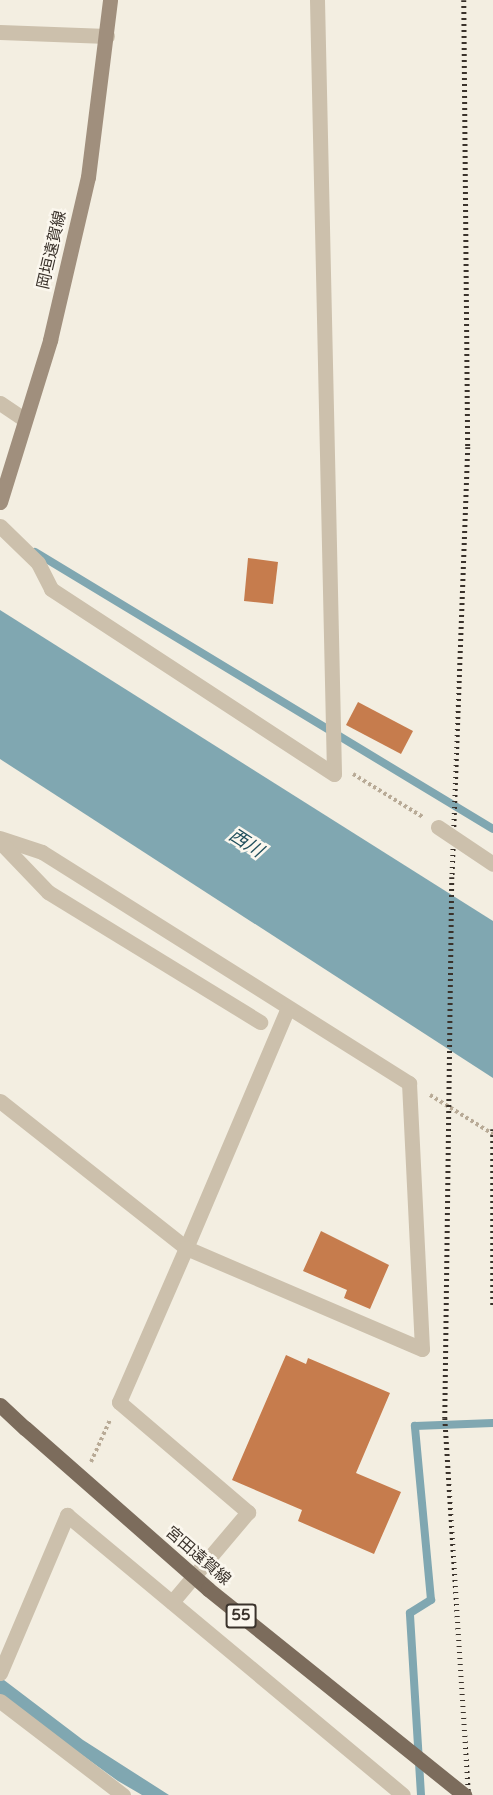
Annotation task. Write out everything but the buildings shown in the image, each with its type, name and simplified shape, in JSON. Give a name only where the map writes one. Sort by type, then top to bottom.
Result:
[{"type":"main road","name":"岡垣遠賀線","points":[[0,502],[26,420],[88,177],[110,0]]},
{"type":"main road","name":"宮田遠賀線","points":[[0,1405],[208,1589],[464,1795]]},
{"type":"street","points":[[0,526],[38,563],[51,589],[334,774],[317,0]]},
{"type":"street","points":[[0,32],[107,36]]},
{"type":"street","points":[[0,403],[26,420]]},
{"type":"street","points":[[438,827],[493,864]]},
{"type":"street","points":[[0,840],[42,852],[287,1010],[409,1083],[422,1349],[186,1248],[0,1101]]},
{"type":"street","points":[[0,840],[48,892],[260,1022]]},
{"type":"street","points":[[172,1602],[248,1512],[119,1402],[287,1010]]},
{"type":"street","points":[[0,1673],[67,1515],[403,1795]]},
{"type":"street","points":[[0,1701],[123,1795]]},
{"type":"path","points":[[342,767],[438,827]]},
{"type":"path","points":[[409,1083],[493,1134]]},
{"type":"water","name":"西川","points":[[0,610],[493,921],[493,1078],[0,759]]},
{"type":"water","points":[[0,1677],[83,1740],[169,1795],[142,1795],[118,1781],[0,1696]]},
{"type":"waterway","points":[[35,552],[493,829]]},
{"type":"waterway","points":[[421,1795],[410,1613],[431,1600],[415,1426],[493,1423]]},
{"type":"railway","points":[[464,0],[468,447],[452,877],[445,1418],[469,1795]]},
{"type":"railway","points":[[493,1129],[493,1307]]}]
